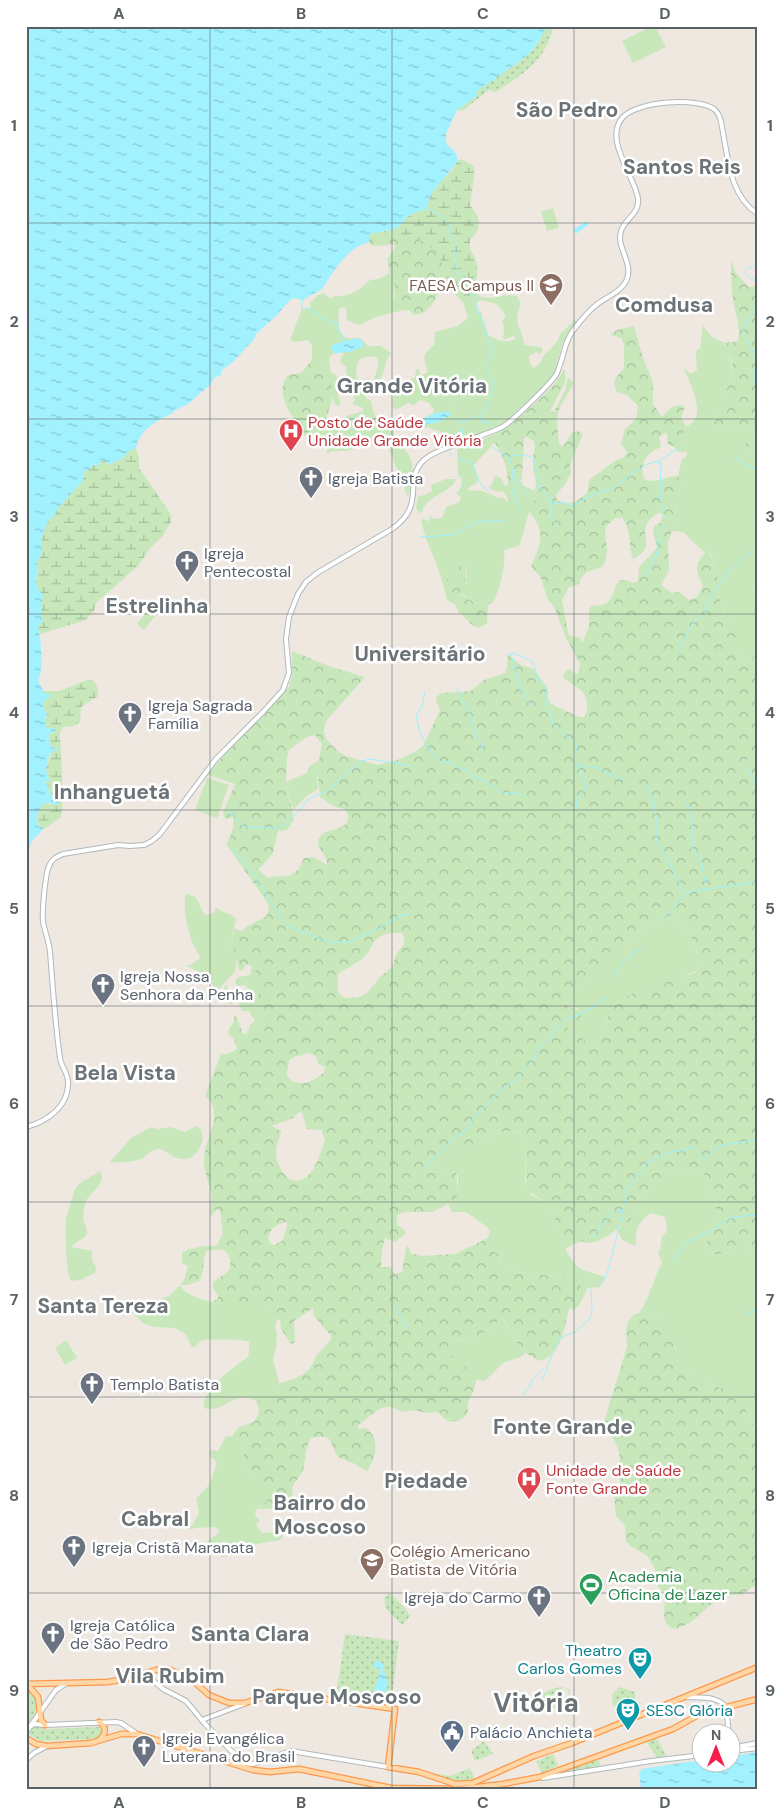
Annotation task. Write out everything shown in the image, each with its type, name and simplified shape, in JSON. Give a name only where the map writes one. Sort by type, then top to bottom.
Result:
[{"type":"main road","points":[[26,1127],[37,1124],[51,1116],[62,1101],[68,1084],[60,1059],[54,1020],[50,952],[43,922],[49,864],[54,858],[69,853],[118,845],[144,845],[160,834],[216,759],[283,690],[289,672],[286,639],[289,617],[294,603],[306,582],[322,569],[402,522],[411,510],[417,470],[425,460],[446,449],[492,432],[505,425],[553,380],[570,334],[594,307],[621,288],[629,271],[622,247],[621,232],[625,224],[635,213],[638,199],[617,145],[618,127],[622,118],[627,113],[647,104],[662,102],[707,106],[716,111],[721,122],[735,187],[741,199],[758,214]]},
{"type":"main road","points":[[26,1684],[108,1682],[140,1677],[150,1678],[163,1689],[186,1701],[240,1761],[249,1765],[291,1751],[419,1772],[451,1784],[467,1784],[477,1782],[534,1756],[572,1743],[758,1667]]},
{"type":"main road","points":[[125,1680],[156,1670],[168,1669],[191,1678],[209,1695],[220,1701],[245,1704]]},
{"type":"main road","points":[[26,1684],[38,1697],[41,1720],[46,1725]]},
{"type":"main road","points":[[26,1732],[56,1690],[66,1684]]},
{"type":"main road","points":[[202,1720],[278,1692],[395,1709],[388,1767]]},
{"type":"main road","points":[[685,1697],[721,1702],[726,1707],[728,1724]]},
{"type":"main road","points":[[526,1780],[678,1727],[694,1716],[758,1699]]},
{"type":"main road","points":[[96,1742],[103,1737],[105,1730],[104,1725],[99,1722]]},
{"type":"main road","points":[[30,1727],[34,1724],[121,1723],[138,1734],[262,1772],[299,1769],[391,1788],[461,1789],[692,1756]]},
{"type":"main road","points":[[26,1738],[34,1743],[47,1746],[96,1742],[124,1734],[138,1734]]},
{"type":"main road","points":[[742,1746],[758,1743]]},
{"type":"main road","points":[[26,1760],[47,1746]]},
{"type":"main road","points":[[742,1750],[758,1748]]},
{"type":"green space","points":[[547,26],[553,26],[550,38],[532,65],[514,80],[495,92],[489,90],[462,111],[457,110],[478,95],[475,93],[479,87],[484,87],[485,91],[484,83],[488,84],[528,55]]},
{"type":"green space","points":[[655,26],[666,47],[633,63],[622,41]]},
{"type":"green space","points":[[461,159],[473,165],[475,170],[470,205],[479,222],[478,229],[470,243],[470,248],[477,265],[476,279],[470,296],[463,297],[452,289],[441,260],[432,248],[420,240],[400,236],[395,233],[394,229],[430,198],[434,189],[452,170],[457,161]]},
{"type":"green space","points":[[553,208],[559,228],[547,231],[541,212]]},
{"type":"green space","points":[[395,229],[398,235],[419,240],[434,249],[443,262],[452,287],[439,290],[430,307],[419,314],[414,315],[409,310],[401,310],[396,306],[394,298],[395,286],[389,269],[388,259],[396,246],[394,244],[371,245],[368,241],[370,234]]},
{"type":"green space","points":[[731,259],[736,272],[749,287],[758,286],[758,450],[747,453],[745,444],[755,440],[756,436],[752,427],[729,425],[716,428],[712,426],[712,421],[726,392],[732,368],[731,358],[723,349],[727,343],[738,341],[739,328],[732,294]]},
{"type":"green space","points":[[391,272],[395,287],[393,297],[401,310],[404,310],[376,317],[359,325],[347,320],[346,309],[343,307],[339,309],[339,322],[340,330],[344,337],[360,338],[368,346],[381,346],[391,353],[383,375],[378,381],[374,380],[379,362],[376,357],[362,358],[357,364],[356,373],[357,378],[360,380],[369,378],[361,386],[367,399],[371,401],[377,419],[386,426],[395,425],[394,434],[396,439],[410,456],[412,474],[408,497],[389,449],[383,441],[380,440],[347,451],[327,453],[327,449],[333,443],[323,439],[324,431],[346,425],[343,418],[363,411],[363,408],[353,404],[355,400],[353,395],[341,390],[346,387],[352,387],[352,384],[347,379],[346,367],[340,361],[344,353],[340,352],[330,356],[329,362],[331,372],[339,380],[338,395],[341,404],[337,407],[333,399],[333,389],[326,385],[327,369],[319,360],[312,360],[312,346],[308,340],[295,342],[290,340],[302,309],[310,308],[310,303],[318,295],[324,293],[331,299],[334,296],[344,296],[358,290],[370,280],[379,279]]},
{"type":"green space","points":[[452,287],[456,293],[470,295],[473,290],[479,295],[489,298],[505,295],[517,296],[521,304],[517,322],[524,345],[542,348],[540,354],[536,352],[529,356],[533,368],[559,339],[559,335],[575,320],[577,321],[562,345],[554,375],[537,393],[499,427],[446,447],[439,431],[429,427],[420,427],[418,421],[432,414],[434,410],[429,403],[421,400],[412,406],[408,403],[401,408],[394,409],[392,406],[395,390],[415,377],[416,369],[420,370],[420,376],[428,372],[424,357],[434,345],[435,332],[458,326],[468,318],[463,302],[448,288]],"holes":[[[480,300],[498,306],[506,316],[502,321],[504,327],[503,340],[513,336],[516,338],[503,341],[489,336],[482,313],[478,310],[477,303]]]},
{"type":"green space","points":[[703,325],[712,337],[727,343],[725,345],[726,353],[732,367],[725,396],[712,421],[716,428],[729,425],[752,427],[756,436],[747,453],[758,450],[758,583],[754,587],[758,597],[758,624],[755,626],[757,645],[751,662],[739,668],[739,657],[732,618],[721,609],[717,572],[709,550],[705,553],[683,532],[672,531],[681,484],[678,476],[682,459],[687,454],[684,437],[685,431],[686,427],[693,422],[697,408],[696,400],[684,368],[691,374],[697,370],[696,351],[700,348]]},
{"type":"green space","points":[[634,326],[643,358],[653,382],[653,404],[662,417],[675,406],[681,405],[685,407],[681,417],[686,427],[684,436],[687,452],[678,452],[673,446],[668,445],[667,434],[665,433],[659,437],[661,447],[651,452],[645,460],[642,469],[644,479],[649,481],[678,476],[681,484],[668,542],[669,570],[661,585],[672,593],[680,592],[689,600],[697,597],[703,585],[697,566],[708,550],[717,572],[721,609],[732,618],[738,629],[739,668],[749,664],[758,650],[758,1242],[743,1252],[711,1255],[706,1251],[706,1245],[715,1226],[717,1212],[707,1175],[669,1169],[658,1182],[638,1197],[631,1219],[626,1224],[595,1242],[580,1241],[565,1249],[558,1225],[547,1203],[526,1190],[525,1140],[523,1136],[512,1131],[504,1132],[456,1150],[439,1162],[435,1168],[449,1167],[456,1172],[458,1193],[455,1201],[432,1212],[404,1212],[397,1215],[397,1225],[404,1229],[405,1234],[395,1242],[385,1238],[381,1267],[390,1267],[395,1274],[402,1272],[407,1246],[410,1248],[410,1253],[421,1256],[455,1254],[488,1238],[491,1249],[499,1255],[503,1268],[509,1271],[582,1281],[579,1292],[569,1310],[559,1344],[555,1351],[540,1361],[528,1355],[502,1318],[481,1335],[459,1341],[453,1346],[451,1351],[453,1356],[475,1376],[476,1381],[468,1403],[468,1413],[463,1418],[451,1422],[438,1412],[425,1413],[416,1410],[402,1412],[392,1407],[378,1410],[357,1426],[358,1429],[365,1428],[369,1431],[375,1441],[375,1453],[368,1472],[338,1457],[327,1438],[311,1438],[307,1447],[303,1471],[292,1487],[293,1508],[258,1509],[274,1494],[275,1490],[241,1464],[244,1448],[239,1438],[232,1436],[239,1427],[254,1422],[259,1409],[257,1404],[275,1389],[279,1383],[296,1378],[308,1371],[317,1355],[331,1339],[331,1336],[314,1316],[313,1308],[294,1321],[295,1342],[291,1344],[281,1329],[280,1320],[277,1320],[270,1309],[243,1302],[213,1302],[218,1298],[218,1295],[213,1288],[213,1282],[227,1272],[230,1266],[228,1254],[222,1249],[206,1251],[199,1281],[188,1285],[180,1285],[185,1278],[188,1266],[182,1263],[182,1252],[199,1247],[216,1246],[223,1234],[220,1211],[216,1209],[212,1216],[210,1213],[212,1196],[205,1171],[204,1154],[212,1128],[214,1111],[211,1103],[205,1096],[221,1054],[227,1054],[237,1049],[234,1039],[228,1033],[234,1022],[234,1014],[237,1017],[243,1034],[262,1026],[262,1018],[256,1012],[255,1007],[258,995],[255,964],[246,965],[242,971],[239,970],[231,944],[235,929],[240,931],[266,916],[269,905],[226,844],[232,831],[233,817],[226,819],[223,812],[235,784],[208,775],[231,746],[289,687],[292,676],[292,651],[329,666],[365,677],[326,721],[324,730],[326,739],[339,752],[346,756],[378,765],[397,760],[423,746],[440,710],[436,701],[437,696],[442,693],[471,691],[484,680],[505,673],[508,654],[521,665],[534,669],[547,687],[548,698],[551,704],[579,717],[584,717],[587,709],[583,692],[563,677],[569,669],[578,674],[580,664],[566,638],[554,607],[547,598],[541,578],[531,566],[539,544],[540,531],[534,518],[528,511],[542,494],[534,492],[536,479],[533,465],[534,441],[527,437],[524,438],[522,479],[514,486],[508,484],[503,459],[491,436],[532,407],[552,387],[563,370],[565,370],[565,382],[550,412],[554,412],[565,390],[568,378],[574,382],[558,411],[559,443],[561,446],[565,444],[572,432],[578,431],[583,434],[570,465],[571,473],[566,483],[556,495],[557,500],[565,504],[575,502],[586,494],[589,480],[616,460],[623,458],[627,453],[621,442],[625,429],[636,419],[638,406],[627,395],[617,392],[615,388],[616,379],[624,368],[624,345],[621,338],[611,335],[619,330]],"holes":[[[660,512],[663,516],[660,523],[655,525],[653,531],[657,547],[639,567],[638,581],[634,583],[620,580],[608,602],[591,606],[589,626],[583,642],[581,638],[571,636],[568,633],[562,600],[569,587],[580,584],[580,579],[587,572],[602,567],[606,560],[607,551],[606,526],[615,518],[622,518],[629,533],[633,559],[645,549],[645,531],[650,519]],[[315,735],[322,744],[317,770],[320,797],[334,806],[344,809],[348,814],[348,819],[347,823],[321,835],[318,840],[327,865],[313,857],[304,858],[301,866],[293,874],[267,878],[258,869],[273,853],[278,831],[287,830],[294,820],[286,782],[289,750],[307,737]],[[671,915],[683,925],[692,939],[698,954],[700,969],[690,975],[671,979],[641,990],[621,1001],[611,1011],[601,1039],[593,1050],[584,1040],[567,1027],[580,1020],[582,1012],[567,1005],[565,1000],[567,993],[607,969],[620,956],[640,930]],[[390,933],[401,933],[404,936],[404,944],[397,953],[392,967],[380,977],[368,992],[360,997],[347,998],[341,996],[338,991],[338,974],[362,959],[378,938]],[[308,1053],[316,1056],[318,1064],[325,1067],[324,1072],[316,1079],[305,1083],[295,1082],[287,1075],[289,1060]],[[299,1112],[302,1113],[307,1129],[321,1130],[325,1140],[321,1153],[309,1175],[302,1180],[290,1179],[281,1170],[276,1157],[281,1131],[272,1126],[293,1118]],[[287,1222],[282,1241],[274,1245],[271,1244],[268,1239],[270,1232],[280,1224]]]},
{"type":"green space","points":[[312,360],[319,360],[327,369],[326,385],[331,384],[334,392],[325,423],[323,439],[316,434],[305,436],[287,406],[282,391],[288,375],[301,373]]},
{"type":"green space","points":[[491,436],[495,442],[474,465],[478,479],[477,483],[467,490],[482,491],[499,498],[503,497],[507,502],[508,499],[504,492],[495,491],[488,487],[491,486],[495,476],[501,478],[505,486],[508,484],[514,486],[520,480],[524,486],[543,494],[533,505],[527,518],[519,546],[504,550],[502,577],[493,602],[479,605],[459,592],[467,577],[466,565],[443,585],[425,536],[421,519],[430,522],[429,514],[433,519],[442,518],[446,507],[460,502],[461,497],[456,494],[462,482],[461,477],[458,476],[457,449]]},
{"type":"green space","points":[[132,449],[136,449],[139,457],[139,468],[168,510],[171,522],[162,537],[150,548],[138,566],[96,603],[94,611],[86,620],[40,634],[38,627],[43,621],[36,577],[38,574],[37,561],[41,555],[41,540],[48,520],[53,517],[59,507],[83,481],[83,472],[93,465],[100,464],[101,461],[106,460],[108,465],[120,460]]},
{"type":"green space","points":[[446,479],[455,479],[455,482],[427,503],[422,512],[419,513],[416,508],[418,496],[432,491],[431,485]]},
{"type":"green space","points":[[462,564],[466,565],[465,587],[460,594],[479,605],[493,602],[488,605],[487,624],[478,628],[472,625],[455,605],[447,600],[443,585],[455,575]]},
{"type":"green space","points":[[148,610],[155,616],[144,630],[137,624]]},
{"type":"green space","points":[[87,680],[94,681],[98,689],[98,696],[81,707],[80,722],[74,726],[63,727],[60,733],[63,797],[61,817],[46,828],[40,828],[36,818],[42,804],[59,804],[45,784],[47,777],[46,768],[51,753],[55,749],[50,745],[49,729],[47,729],[45,721],[47,716],[43,706],[45,700],[49,697],[42,691],[60,691]]},
{"type":"green space","points":[[318,760],[318,789],[307,796],[293,810],[286,782],[307,773],[309,767]]},
{"type":"green space","points":[[207,778],[229,785],[217,818],[195,810]]},
{"type":"green space","points":[[186,894],[197,899],[206,915],[214,913],[217,907],[236,919],[231,944],[237,958],[235,972],[218,990],[200,973],[186,965],[191,965],[200,958],[192,943],[188,929],[185,913]]},
{"type":"green space","points":[[671,915],[683,925],[692,939],[700,969],[685,976],[646,988],[606,1019],[599,1044],[593,1051],[584,1040],[566,1026],[573,1024],[579,1009],[568,1005],[565,1000],[567,993],[606,969],[640,930]]},
{"type":"green space","points":[[255,964],[259,1015],[263,1023],[262,1026],[248,1031],[255,1019],[251,1016],[250,1011],[242,1011],[237,997],[232,1004],[223,998],[225,986],[227,985],[230,992],[234,989],[244,991],[248,989],[245,985],[237,986],[235,980],[239,977],[250,975],[252,967],[250,965]]},
{"type":"green space","points":[[196,1126],[202,1133],[201,1144],[195,1154],[187,1159],[178,1158],[164,1150],[158,1149],[138,1160],[110,1162],[131,1138],[151,1127],[157,1129],[171,1127],[185,1132]]},
{"type":"green space","points":[[511,1131],[523,1136],[525,1140],[525,1185],[531,1195],[547,1203],[558,1225],[566,1251],[581,1269],[605,1277],[600,1287],[587,1288],[580,1304],[573,1310],[570,1307],[582,1281],[509,1271],[503,1268],[499,1255],[491,1249],[487,1241],[490,1231],[488,1228],[466,1212],[452,1212],[448,1204],[452,1203],[458,1193],[458,1175],[441,1168],[435,1169],[443,1158],[455,1150]]},
{"type":"green space","points":[[668,1169],[707,1175],[717,1212],[715,1226],[706,1245],[706,1251],[711,1255],[743,1252],[758,1242],[758,1438],[746,1409],[726,1390],[711,1385],[678,1366],[675,1348],[659,1319],[644,1311],[639,1313],[662,1263],[658,1253],[662,1236],[667,1231],[666,1222],[664,1217],[650,1213],[638,1227],[636,1246],[622,1240],[617,1229],[626,1224],[633,1213],[638,1197],[658,1182]]},
{"type":"green space","points":[[100,1171],[102,1180],[86,1201],[83,1214],[87,1234],[71,1247],[93,1251],[91,1257],[96,1268],[95,1273],[80,1280],[71,1281],[67,1261],[66,1219],[77,1186]]},
{"type":"green space","points":[[180,1285],[182,1289],[191,1295],[208,1301],[251,1303],[268,1308],[273,1312],[277,1320],[275,1326],[277,1334],[273,1359],[279,1383],[275,1389],[257,1404],[256,1401],[248,1398],[241,1398],[217,1408],[204,1408],[204,1402],[210,1389],[226,1373],[247,1358],[249,1342],[203,1340],[195,1347],[192,1347],[186,1335],[175,1328],[155,1327],[144,1324],[131,1311],[140,1310],[170,1295]]},
{"type":"green space","points":[[644,1311],[659,1319],[666,1326],[677,1354],[679,1366],[711,1385],[726,1390],[742,1402],[758,1438],[758,1589],[757,1587],[752,1587],[744,1594],[721,1596],[691,1622],[677,1629],[671,1628],[666,1623],[664,1617],[665,1599],[658,1586],[654,1566],[647,1556],[629,1545],[626,1541],[625,1526],[616,1516],[614,1496],[620,1488],[618,1472],[620,1456],[605,1418],[627,1347],[626,1330],[628,1322],[633,1315]]},
{"type":"green space","points":[[502,1318],[525,1353],[521,1357],[503,1363],[485,1381],[476,1380],[472,1373],[454,1359],[451,1348],[459,1341],[480,1335]]},
{"type":"green space","points":[[66,1340],[77,1358],[65,1365],[55,1348]]},
{"type":"green space","points":[[226,1436],[239,1437],[245,1450],[242,1465],[248,1467],[252,1473],[271,1483],[275,1490],[275,1494],[256,1510],[255,1515],[260,1521],[256,1525],[262,1533],[277,1532],[282,1533],[283,1536],[280,1540],[237,1547],[227,1556],[223,1557],[215,1550],[204,1548],[207,1542],[220,1531],[215,1527],[187,1530],[199,1513],[196,1499],[209,1485],[217,1463],[209,1457],[209,1452],[210,1450],[218,1451]]},
{"type":"green space","points":[[390,1593],[410,1616],[402,1625],[386,1609],[384,1598]]},
{"type":"green space","name":"Parque Moscoso","points":[[345,1634],[399,1641],[391,1704],[336,1697]]},
{"type":"green space","points":[[562,1687],[570,1690],[570,1695],[567,1700],[563,1704],[552,1709],[536,1709],[534,1703],[539,1696]],"holes":[[[564,1688],[568,1690],[568,1698],[558,1702],[557,1700],[550,1703],[551,1705],[549,1706],[545,1697],[548,1698],[555,1694],[554,1692]]]},
{"type":"green space","points":[[619,1687],[635,1692],[631,1709],[625,1710],[613,1705],[612,1695]]},
{"type":"green space","points":[[26,1689],[36,1697],[38,1702],[26,1728]]},
{"type":"green space","points":[[38,1726],[45,1729],[99,1727],[102,1732],[100,1737],[95,1739],[40,1741],[28,1734],[34,1727]]},
{"type":"green space","points":[[656,1737],[667,1756],[657,1758],[646,1741]]},
{"type":"green space","points":[[484,1741],[493,1754],[475,1761],[471,1751]]},
{"type":"green space","points":[[553,1754],[558,1765],[542,1774],[536,1761]]},
{"type":"green space","points":[[598,1758],[601,1767],[565,1772]]},
{"type":"green space","points":[[470,1768],[475,1780],[464,1782],[453,1781],[433,1773],[450,1776]]},
{"type":"water","points":[[26,26],[547,26],[528,55],[488,84],[485,83],[485,93],[484,87],[480,87],[475,93],[478,95],[457,110],[446,134],[446,142],[456,153],[457,162],[431,194],[426,209],[407,217],[395,229],[370,234],[369,242],[354,249],[342,260],[322,289],[303,300],[294,298],[290,300],[256,334],[254,339],[233,362],[221,371],[221,375],[214,378],[211,384],[188,404],[150,426],[141,436],[136,449],[132,449],[120,460],[107,465],[106,461],[101,461],[98,466],[95,464],[83,472],[83,481],[59,507],[53,517],[48,520],[42,536],[41,555],[37,561],[38,574],[36,577],[37,588],[43,595],[41,615],[43,621],[38,627],[41,646],[41,670],[38,680],[44,693],[51,695],[45,700],[43,706],[47,713],[45,721],[47,729],[53,727],[56,730],[48,735],[50,745],[55,749],[54,752],[50,753],[48,760],[46,770],[49,781],[45,782],[45,784],[48,785],[51,795],[59,802],[57,805],[42,804],[36,818],[39,827],[44,828],[32,841],[26,855]]},
{"type":"water","points":[[359,338],[364,345],[357,349],[335,354],[331,348],[332,345]]},
{"type":"water","points":[[448,411],[451,415],[439,422],[423,425],[420,421],[432,414]]},
{"type":"water","points":[[377,1660],[383,1664],[387,1681],[386,1689],[380,1695],[374,1690],[381,1671],[379,1667],[374,1669],[374,1663]]},
{"type":"water","points":[[758,1752],[758,1790],[639,1790],[641,1789],[639,1772],[641,1769],[692,1761],[692,1774],[742,1774],[742,1754]]},
{"type":"waterway","points":[[427,208],[442,216],[447,222],[453,239],[457,270],[466,288],[471,291],[475,300],[493,352],[490,354],[487,362],[489,374],[494,381],[487,405],[481,413],[469,420],[461,423],[454,418]]},
{"type":"waterway","points":[[576,231],[586,224]]},
{"type":"waterway","points":[[758,265],[748,268],[745,272],[747,276],[758,284]]},
{"type":"waterway","points":[[303,300],[301,308],[310,309],[328,322],[336,323],[344,342]]},
{"type":"waterway","points":[[758,302],[743,331],[756,358],[754,381],[758,389]]},
{"type":"waterway","points":[[452,404],[455,407]]},
{"type":"waterway","points":[[480,415],[480,421],[490,423],[493,429]]},
{"type":"waterway","points":[[452,444],[462,434],[464,423]]},
{"type":"waterway","points":[[492,447],[510,458],[515,496],[519,508]]},
{"type":"waterway","points":[[657,462],[679,448]]},
{"type":"waterway","points":[[511,454],[529,456],[534,459],[542,493]]},
{"type":"waterway","points":[[735,457],[749,467],[758,468]]},
{"type":"waterway","points":[[458,458],[472,463],[480,483],[488,492]]},
{"type":"waterway","points":[[545,494],[549,496],[554,504],[564,502],[572,506],[590,496],[614,487],[647,464],[661,463],[660,494],[664,516],[663,526],[660,532],[656,557],[643,577]]},
{"type":"waterway","points":[[513,474],[526,496]]},
{"type":"waterway","points":[[758,492],[758,511]]},
{"type":"waterway","points":[[551,501],[551,514],[555,525]]},
{"type":"waterway","points":[[420,537],[453,535],[477,522],[505,521]]},
{"type":"waterway","points":[[676,654],[692,625],[705,613],[711,597],[719,585],[735,565],[752,551]]},
{"type":"waterway","points":[[509,654],[516,654],[533,662],[539,681],[547,690],[547,706],[553,724],[576,743],[575,759],[587,786],[578,798],[576,809]]},
{"type":"waterway","points":[[510,654],[521,690],[531,706]]},
{"type":"waterway","points":[[456,687],[471,716],[475,734],[482,744],[483,750]]},
{"type":"waterway","points":[[425,691],[423,704],[416,716],[419,729],[428,749],[436,758],[441,762],[450,762],[465,769],[474,776],[489,783],[501,793],[518,793],[524,796]]},
{"type":"waterway","points":[[55,749],[61,748]]},
{"type":"waterway","points":[[748,757],[747,769],[758,789]]},
{"type":"waterway","points":[[228,813],[234,814],[245,827],[277,828],[285,824],[302,808],[308,799],[325,792],[362,761],[370,759],[412,766]]},
{"type":"waterway","points":[[579,767],[597,768],[624,780]]},
{"type":"waterway","points":[[646,784],[654,804],[656,841],[666,854],[684,896]]},
{"type":"waterway","points":[[686,802],[692,813],[692,849],[701,860],[706,888]]},
{"type":"waterway","points":[[232,849],[259,881],[276,911],[286,923],[293,928],[329,942],[350,942],[402,915],[411,914]]},
{"type":"waterway","points":[[665,917],[678,901],[693,891],[758,882]]},
{"type":"waterway","points":[[615,976],[626,960],[642,949]]},
{"type":"waterway","points":[[425,1167],[458,1135],[464,1132],[475,1116],[499,1091],[515,1080],[533,1060],[542,1045],[565,1020],[583,1013],[607,998]]},
{"type":"waterway","points":[[601,1285],[606,1277],[627,1190],[637,1175],[644,1170],[644,1164],[670,1152],[682,1151],[693,1146],[704,1158],[724,1145],[756,1140]]},
{"type":"waterway","points":[[594,1237],[601,1225],[614,1212],[618,1209],[622,1214]]},
{"type":"waterway","points":[[672,1260],[689,1241],[733,1217],[758,1215]]},
{"type":"waterway","points":[[542,1380],[560,1338],[575,1332],[591,1318],[591,1286]]},
{"type":"waterway","points":[[396,1308],[407,1328]]},
{"type":"waterway","points":[[748,1314],[758,1308]]},
{"type":"waterway","points":[[132,1313],[137,1310]]},
{"type":"waterway","points":[[125,1315],[130,1314]]},
{"type":"waterway","points":[[522,1395],[543,1369]]},
{"type":"waterway","points":[[755,1534],[758,1543]]},
{"type":"place","name":"FAESA Campus II","points":[[551,306]]},
{"type":"place","name":"Posto de Saúde Unidade Grande Vitória","points":[[291,452]]},
{"type":"place","name":"Igreja Batista","points":[[311,499]]},
{"type":"place","name":"Igreja Pentecostal","points":[[187,583]]},
{"type":"place","name":"Igreja Sagrada Família","points":[[130,735]]},
{"type":"place","name":"Igreja Nossa Senhora da Penha","points":[[103,1006]]},
{"type":"place","name":"Templo Batista","points":[[92,1405]]},
{"type":"place","name":"Unidade de Saúde Fonte Grande","points":[[529,1500]]},
{"type":"place","name":"Igreja Cristã Maranata","points":[[74,1568]]},
{"type":"place","name":"Colégio Americano Batista de Vitória","points":[[372,1581]]},
{"type":"place","name":"Academia Oficina de Lazer","points":[[591,1606]]},
{"type":"place","name":"Igreja do Carmo","points":[[539,1618]]},
{"type":"place","name":"Igreja Católica de São Pedro","points":[[53,1655]]},
{"type":"place","name":"Theatro Carlos Gomes","points":[[640,1680]]},
{"type":"place","name":"SESC Glória","points":[[628,1731]]},
{"type":"place","name":"Palácio Anchieta","points":[[452,1753]]},
{"type":"place","name":"Igreja Evangélica Luterana do Brasil","points":[[144,1768]]},
{"type":"district","name":"São Pedro","points":[[567,110]]},
{"type":"district","name":"Santos Reis","points":[[682,167]]},
{"type":"district","name":"Comdusa","points":[[664,305]]},
{"type":"district","name":"Grande Vitória","points":[[412,386]]},
{"type":"district","name":"Estrelinha","points":[[157,606]]},
{"type":"district","name":"Universitário","points":[[420,654]]},
{"type":"district","name":"Inhanguetá","points":[[112,792]]},
{"type":"district","name":"Bela Vista","points":[[125,1073]]},
{"type":"district","name":"Santa Tereza","points":[[103,1306]]},
{"type":"district","name":"Fonte Grande","points":[[563,1427]]},
{"type":"district","name":"Piedade","points":[[426,1481]]},
{"type":"district","name":"Bairro do Moscoso","points":[[320,1515]]},
{"type":"district","name":"Cabral","points":[[155,1519]]},
{"type":"district","name":"Santa Clara","points":[[250,1634]]},
{"type":"district","name":"Vila Rubim","points":[[170,1676]]},
{"type":"district","name":"Parque Moscoso","points":[[337,1697]]},
{"type":"district","name":"Vitória","points":[[536,1703]]}]
